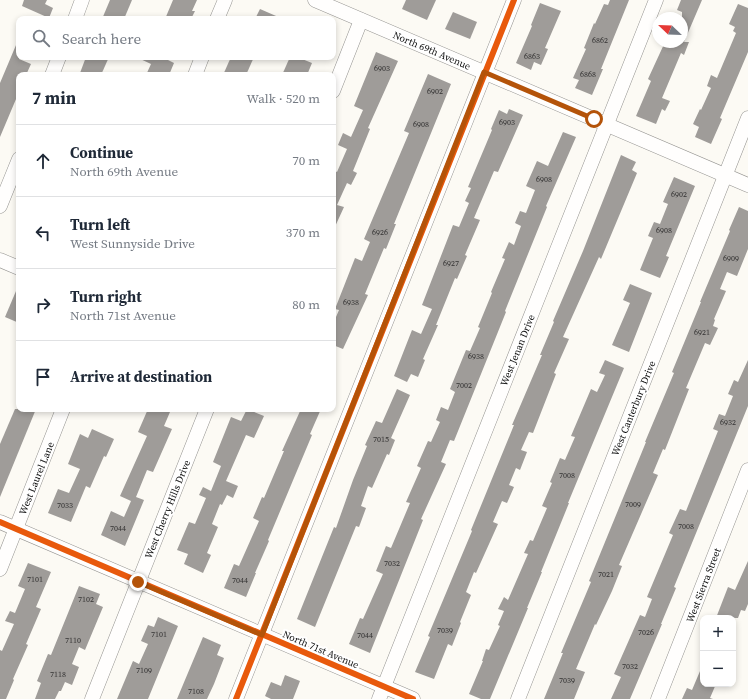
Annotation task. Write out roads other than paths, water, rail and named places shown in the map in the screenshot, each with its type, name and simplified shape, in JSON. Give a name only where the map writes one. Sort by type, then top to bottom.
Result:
[{"type":"street","points":[[76,16],[82,0]]},
{"type":"street","points":[[218,16],[225,0]]},
{"type":"street","name":"North 69th Avenue","points":[[315,0],[748,185]]},
{"type":"street","points":[[236,699],[484,72],[514,0]]},
{"type":"street","name":"West Jenan Drive","points":[[381,693],[656,0]]},
{"type":"street","points":[[336,83],[361,20]]},
{"type":"street","points":[[53,72],[59,60]]},
{"type":"street","points":[[196,72],[201,60]]},
{"type":"street","name":"West Canterbury Drive","points":[[518,699],[748,118]]},
{"type":"street","points":[[0,206],[16,166]]},
{"type":"street","points":[[0,260],[16,267]]},
{"type":"street","name":"West Laurel Lane","points":[[0,569],[62,412]]},
{"type":"street","name":"West Cherry Hills Drive","points":[[92,699],[206,412]]},
{"type":"street","name":"West Sierra Street","points":[[658,699],[748,470]]},
{"type":"street","name":"North 71st Avenue","points":[[0,522],[262,635],[381,693],[413,699]]}]
